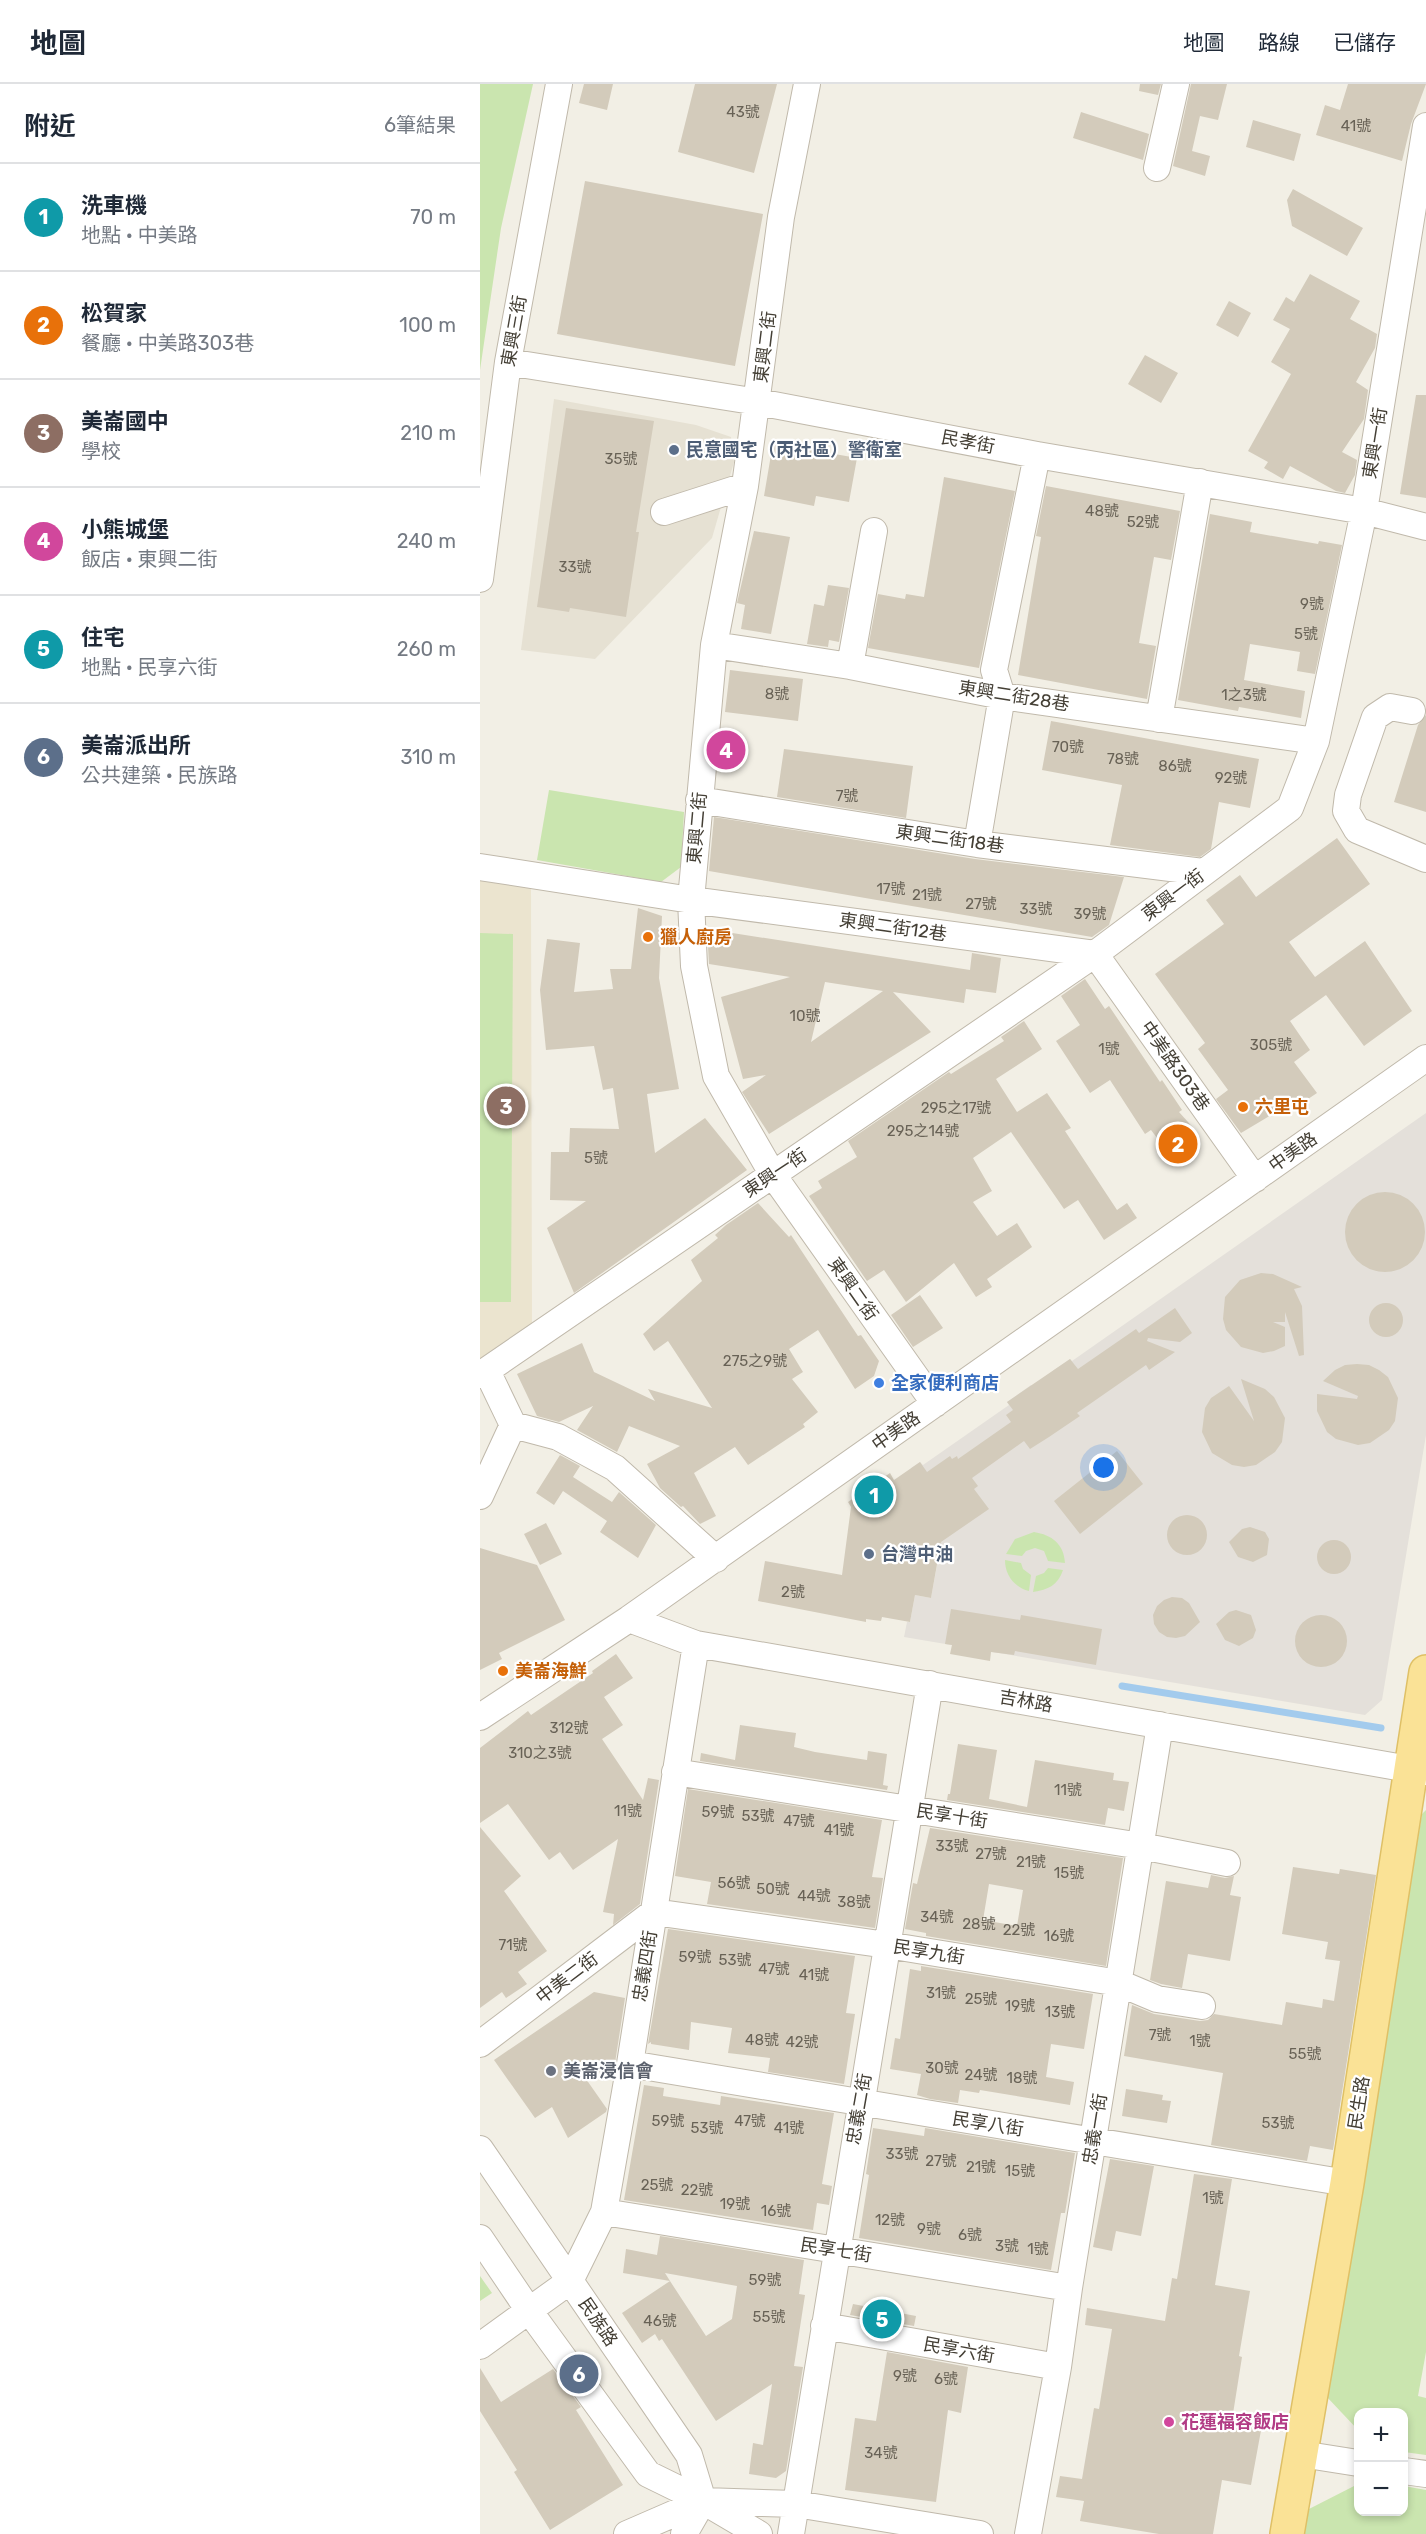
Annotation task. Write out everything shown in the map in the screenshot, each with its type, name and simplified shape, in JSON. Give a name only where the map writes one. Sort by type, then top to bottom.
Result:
[{"type":"main road","name":"民生路","points":[[1287,2534],[1418,1771],[1426,1672]]},
{"type":"street","name":"東興三街","points":[[480,579],[508,362],[559,84]]},
{"type":"street","name":"東興二街","points":[[807,84],[781,216],[745,486],[714,645],[691,900],[694,966],[716,1077],[773,1175],[935,1404]]},
{"type":"street","points":[[1157,168],[1176,84]]},
{"type":"street","name":"東興一街","points":[[483,1373],[1095,954],[1290,808],[1316,741],[1364,511],[1426,126]]},
{"type":"street","name":"民孝街","points":[[508,362],[758,402],[1037,455],[1364,511],[1426,527]]},
{"type":"street","points":[[977,844],[1002,696],[994,670],[1037,455]]},
{"type":"street","points":[[1160,719],[1200,482]]},
{"type":"street","points":[[664,512],[745,486]]},
{"type":"street","points":[[850,666],[874,531]]},
{"type":"street","name":"東興二街28巷","points":[[714,645],[850,666],[1002,696],[1316,741]]},
{"type":"street","points":[[1412,711],[1390,707],[1375,717],[1348,795],[1346,811],[1357,830],[1426,859]]},
{"type":"street","name":"東興二街18巷","points":[[699,800],[977,844],[1203,872]]},
{"type":"street","name":"東興二街12巷","points":[[480,867],[691,900],[1095,954]]},
{"type":"street","name":"中美路303巷","points":[[1095,954],[1255,1179]]},
{"type":"street","name":"中美路","points":[[480,1717],[716,1559],[1426,1058]]},
{"type":"street","points":[[483,1373],[513,1425],[558,1437],[615,1468],[716,1559]]},
{"type":"street","points":[[480,1496],[513,1425]]},
{"type":"street","name":"吉林路","points":[[629,1619],[696,1644],[1418,1771]]},
{"type":"street","name":"忠義四街","points":[[570,2281],[604,2212],[630,2064],[696,1644]]},
{"type":"street","name":"忠義二街","points":[[790,2534],[930,1684]]},
{"type":"street","name":"忠義一街","points":[[1028,2534],[1058,2367],[1160,1725]]},
{"type":"street","name":"民享十街","points":[[675,1772],[1141,1846],[1227,1863]]},
{"type":"street","name":"民享九街","points":[[654,1912],[887,1945],[1119,1983],[1156,1999],[1202,2006]]},
{"type":"street","name":"中美二街","points":[[480,2044],[654,1912]]},
{"type":"street","name":"民享八街","points":[[630,2064],[1347,2183]]},
{"type":"street","name":"民族路","points":[[480,2149],[690,2455],[703,2501]]},
{"type":"street","name":"民享七街","points":[[604,2212],[1069,2288]]},
{"type":"street","points":[[480,2238],[530,2312],[648,2474],[703,2501],[759,2534]]},
{"type":"street","points":[[480,2346],[570,2281]]},
{"type":"street","name":"民享六街","points":[[824,2326],[1058,2367]]},
{"type":"street","points":[[1301,2454],[1354,2462]]},
{"type":"street","points":[[1408,2472],[1426,2475]]},
{"type":"street","points":[[684,2534],[703,2501]]},
{"type":"street","points":[[627,2534],[703,2501],[796,2504],[980,2534]]},
{"type":"shaded area","points":[[554,399],[696,425],[731,437],[734,462],[712,538],[595,659],[521,650]]},
{"type":"shaded area","points":[[480,873],[531,881],[532,1331],[480,1364]]},
{"type":"shaded area","points":[[1426,1113],[1426,1435],[1382,1700],[1365,1715],[904,1637],[907,1622],[910,1622],[915,1595],[931,1598],[940,1549],[911,1468],[920,1462],[923,1465],[1009,1405],[1007,1402],[1031,1385],[1033,1388],[1054,1370],[1070,1359],[1072,1361]]},
{"type":"green space","points":[[480,84],[533,84],[501,228],[480,370]]},
{"type":"green space","points":[[549,790],[684,812],[681,867],[661,882],[537,860]]},
{"type":"green space","points":[[480,933],[513,934],[511,1302],[480,1302]]},
{"type":"green space","points":[[1034,1532],[1046,1535],[1056,1542],[1062,1551],[1065,1563],[1048,1561],[1044,1551],[1035,1548],[1026,1551],[1022,1556],[1006,1554],[1015,1539]]},
{"type":"green space","points":[[1005,1560],[1021,1563],[1023,1569],[1031,1575],[1029,1591],[1019,1587],[1011,1580]]},
{"type":"green space","points":[[1048,1568],[1063,1570],[1052,1586],[1033,1592],[1036,1576],[1044,1573]]},
{"type":"green space","points":[[1426,1810],[1426,2352],[1418,2396],[1426,2398],[1426,2455],[1408,2453],[1408,2408],[1354,2408],[1354,2426],[1326,2396],[1422,1814]]},
{"type":"green space","points":[[480,2276],[492,2293],[480,2301]]},
{"type":"green space","points":[[1354,2486],[1354,2516],[1408,2516],[1408,2487],[1426,2490],[1426,2534],[1304,2534],[1309,2509]]},
{"type":"building","points":[[584,84],[613,84],[607,110],[579,103]]},
{"type":"building","points":[[695,84],[777,84],[754,173],[678,152]]},
{"type":"building","points":[[1140,84],[1161,84],[1158,95],[1139,91]]},
{"type":"building","points":[[1191,84],[1227,84],[1218,120],[1200,116],[1192,151],[1210,156],[1205,176],[1173,166]]},
{"type":"building","points":[[1348,84],[1426,84],[1411,124],[1402,161],[1316,135],[1325,105],[1340,110]]},
{"type":"building","points":[[1081,112],[1149,134],[1143,160],[1073,138]]},
{"type":"building","points":[[1253,120],[1301,134],[1294,161],[1246,147]]},
{"type":"building","points":[[585,181],[763,214],[735,366],[557,334]]},
{"type":"building","points":[[1293,189],[1363,228],[1347,256],[1292,226],[1287,200]]},
{"type":"building","points":[[1310,274],[1360,301],[1350,319],[1377,334],[1375,348],[1356,382],[1368,390],[1364,419],[1342,452],[1357,460],[1355,475],[1345,493],[1336,491],[1290,466],[1283,479],[1264,468],[1268,462],[1248,451],[1291,374],[1271,362],[1290,329],[1273,320],[1286,297],[1294,302]]},
{"type":"building","points":[[1229,301],[1251,313],[1238,337],[1216,325]]},
{"type":"building","points":[[1145,355],[1178,373],[1161,403],[1128,384]]},
{"type":"building","points":[[1416,395],[1426,395],[1426,498],[1400,494]]},
{"type":"building","points":[[566,408],[654,421],[636,532],[639,532],[626,617],[570,608],[569,612],[537,607]]},
{"type":"building","points":[[773,443],[857,458],[849,502],[816,496],[814,506],[764,496]]},
{"type":"building","points":[[944,477],[1015,491],[979,668],[868,648],[878,594],[905,599],[906,594],[924,597]]},
{"type":"building","points":[[1046,486],[1180,511],[1171,560],[1154,557],[1139,643],[1156,646],[1147,699],[1018,675],[1041,537],[1036,536]]},
{"type":"building","points":[[1210,514],[1252,522],[1250,532],[1318,544],[1319,541],[1342,545],[1315,674],[1297,671],[1300,652],[1250,644],[1244,680],[1305,691],[1301,718],[1239,707],[1238,711],[1178,700]]},
{"type":"building","points":[[754,531],[790,537],[771,634],[741,629],[745,605],[737,603]]},
{"type":"building","points":[[828,585],[849,588],[839,642],[829,640],[828,647],[807,644],[814,604],[824,606]]},
{"type":"building","points":[[730,670],[803,679],[798,721],[725,712]]},
{"type":"building","points":[[1426,715],[1426,812],[1394,802],[1418,725]]},
{"type":"building","points":[[1051,721],[1259,759],[1250,808],[1219,802],[1211,849],[1200,857],[1110,845],[1122,785],[1042,770]]},
{"type":"building","points":[[784,749],[913,766],[906,818],[777,797]]},
{"type":"building","points":[[714,817],[975,859],[1124,877],[1109,925],[1092,937],[709,871]]},
{"type":"building","points":[[1337,838],[1370,884],[1289,942],[1315,977],[1365,941],[1412,1011],[1364,1046],[1326,995],[1290,1021],[1310,1050],[1294,1062],[1317,1093],[1299,1105],[1296,1100],[1241,1133],[1216,1099],[1228,1090],[1198,1049],[1205,1043],[1155,974],[1224,924],[1206,900],[1240,875],[1256,897]]},
{"type":"building","points":[[638,908],[662,916],[659,978],[679,1089],[647,1094],[655,1153],[705,1118],[747,1170],[574,1293],[547,1228],[586,1201],[550,1200],[551,1152],[569,1152],[570,1128],[619,1129],[613,1088],[603,1090],[594,1046],[546,1050],[540,990],[547,939],[580,943],[574,992],[613,989],[610,969],[631,969]]},
{"type":"building","points":[[707,929],[970,970],[972,953],[1001,958],[996,993],[966,989],[964,1003],[893,992],[931,1032],[769,1134],[742,1092],[766,1075],[743,1079],[721,997],[790,977],[709,964]],"holes":[[[825,982],[883,991],[811,1042]]]},
{"type":"building","points":[[1085,979],[1105,1009],[1109,1006],[1160,1082],[1162,1080],[1182,1110],[1179,1112],[1197,1132],[1194,1148],[1176,1163],[1151,1130],[1145,1134],[1110,1080],[1090,1093],[1056,1041],[1080,1025],[1061,996]]},
{"type":"building","points":[[1024,1021],[1042,1049],[996,1079],[1017,1112],[1047,1093],[1071,1128],[1065,1131],[1117,1210],[1127,1203],[1137,1218],[1104,1240],[1078,1200],[1064,1209],[1011,1132],[973,1158],[992,1191],[973,1202],[997,1236],[1017,1223],[1032,1247],[987,1279],[992,1287],[976,1297],[954,1263],[906,1302],[884,1270],[867,1281],[809,1196],[822,1188],[818,1181],[857,1157],[848,1141],[949,1072],[951,1074],[1004,1041],[1001,1037]]},
{"type":"building","points":[[1385,1192],[1400,1195],[1413,1204],[1422,1217],[1425,1232],[1422,1247],[1413,1260],[1400,1269],[1385,1272],[1370,1269],[1357,1260],[1348,1247],[1345,1232],[1348,1217],[1357,1204],[1370,1195]]},
{"type":"building","points":[[758,1203],[789,1237],[791,1235],[858,1336],[861,1335],[879,1361],[874,1376],[855,1389],[818,1330],[789,1349],[803,1372],[792,1379],[818,1412],[803,1424],[805,1427],[748,1465],[735,1447],[694,1473],[716,1516],[700,1524],[683,1506],[681,1507],[660,1488],[647,1464],[680,1446],[629,1426],[617,1452],[577,1430],[593,1406],[559,1422],[537,1416],[517,1374],[582,1343],[594,1372],[655,1401],[648,1389],[712,1408],[668,1341],[654,1351],[643,1334],[702,1281],[691,1260],[718,1238],[715,1235],[726,1225]]},
{"type":"building","points":[[1261,1273],[1273,1274],[1302,1287],[1294,1289],[1302,1306],[1304,1355],[1299,1356],[1285,1312],[1285,1322],[1273,1322],[1285,1327],[1285,1346],[1274,1351],[1263,1353],[1241,1347],[1226,1330],[1223,1319],[1225,1297],[1240,1280]]},
{"type":"building","points":[[920,1295],[943,1328],[913,1347],[891,1315]]},
{"type":"building","points":[[1386,1303],[1398,1308],[1403,1320],[1398,1332],[1386,1337],[1374,1332],[1369,1320],[1374,1308]]},
{"type":"building","points":[[1175,1308],[1192,1333],[1180,1342],[1148,1338],[1147,1341],[1175,1352],[1149,1370],[1146,1365],[1077,1413],[1080,1416],[1030,1449],[1024,1441],[972,1478],[978,1486],[974,1489],[989,1509],[941,1542],[931,1598],[915,1595],[910,1622],[882,1617],[881,1621],[866,1619],[866,1622],[758,1601],[765,1561],[842,1575],[851,1507],[848,1502],[890,1473],[894,1480],[920,1462],[927,1472],[950,1456],[952,1459],[957,1456],[958,1459],[1011,1422],[1006,1415],[1013,1410],[1007,1402],[1070,1359],[1078,1369],[1136,1329],[1139,1333]]},
{"type":"building","points":[[1345,1365],[1369,1365],[1388,1377],[1398,1398],[1395,1421],[1389,1430],[1370,1443],[1358,1445],[1336,1439],[1327,1432],[1317,1411],[1317,1394],[1357,1399],[1358,1396],[1323,1381],[1335,1370]]},
{"type":"building","points":[[1241,1379],[1265,1389],[1274,1397],[1285,1418],[1282,1442],[1275,1452],[1256,1465],[1244,1467],[1232,1465],[1212,1453],[1202,1432],[1205,1408],[1211,1398],[1229,1386],[1254,1421]]},
{"type":"building","points":[[1117,1451],[1143,1484],[1080,1534],[1054,1501]]},
{"type":"building","points":[[560,1455],[580,1466],[573,1477],[612,1502],[619,1492],[656,1525],[638,1558],[600,1532],[607,1521],[563,1491],[554,1505],[536,1493]]},
{"type":"building","points":[[1187,1515],[1195,1516],[1201,1521],[1206,1527],[1206,1543],[1201,1549],[1195,1554],[1187,1555],[1179,1554],[1173,1549],[1168,1543],[1167,1535],[1168,1527],[1173,1521],[1179,1516]]},
{"type":"building","points":[[546,1523],[562,1554],[540,1565],[524,1534]]},
{"type":"building","points":[[1250,1527],[1265,1532],[1269,1539],[1267,1555],[1253,1562],[1238,1557],[1229,1542],[1242,1529]]},
{"type":"building","points":[[1334,1540],[1346,1545],[1351,1557],[1346,1569],[1334,1574],[1322,1569],[1317,1557],[1322,1545]]},
{"type":"building","points":[[480,1548],[537,1565],[565,1620],[499,1653],[502,1659],[480,1670]]},
{"type":"building","points":[[1172,1597],[1182,1598],[1189,1603],[1200,1622],[1185,1636],[1176,1638],[1167,1637],[1159,1632],[1154,1624],[1153,1615],[1157,1606]]},
{"type":"building","points":[[951,1609],[1020,1620],[1021,1615],[1102,1629],[1096,1665],[1015,1651],[1014,1655],[991,1652],[990,1661],[950,1654],[952,1645],[945,1644]]},
{"type":"building","points":[[1236,1610],[1251,1615],[1256,1630],[1253,1638],[1239,1646],[1225,1640],[1216,1624],[1229,1612]]},
{"type":"building","points":[[1321,1615],[1331,1617],[1339,1623],[1345,1631],[1347,1641],[1345,1651],[1339,1659],[1331,1665],[1321,1667],[1311,1665],[1303,1659],[1297,1651],[1295,1641],[1297,1631],[1303,1623],[1311,1617]]},
{"type":"building","points":[[616,1654],[633,1678],[604,1697],[623,1725],[602,1739],[643,1800],[648,1778],[659,1780],[640,1904],[613,1925],[614,1914],[603,1912],[618,1839],[573,1870],[560,1852],[549,1860],[508,1804],[480,1823],[480,1748],[528,1711],[531,1715],[593,1673],[592,1671]]},
{"type":"building","points":[[740,1725],[796,1733],[794,1747],[815,1752],[867,1760],[868,1751],[887,1754],[883,1785],[888,1786],[887,1790],[700,1761],[701,1753],[735,1760]]},
{"type":"building","points":[[958,1744],[997,1750],[989,1799],[1027,1807],[1035,1760],[1114,1773],[1113,1780],[1129,1782],[1124,1811],[1108,1808],[1105,1825],[947,1800]]},
{"type":"building","points":[[688,1789],[882,1820],[872,1877],[883,1878],[875,1928],[707,1904],[711,1882],[675,1876]]},
{"type":"building","points":[[480,1827],[521,1876],[504,1891],[547,1951],[518,1972],[527,1984],[506,1998],[502,1992],[480,2008]]},
{"type":"building","points":[[930,1828],[1123,1858],[1106,1966],[926,1936],[926,1933],[905,1929],[913,1883],[917,1884]],"holes":[[[989,1884],[1023,1890],[1017,1926],[983,1920]]]},
{"type":"building","points":[[1293,1867],[1339,1874],[1340,1869],[1376,1875],[1333,2150],[1310,2146],[1307,2161],[1211,2145],[1223,2073],[1124,2056],[1132,2005],[1154,2014],[1200,2021],[1208,2020],[1214,2014],[1282,2025],[1286,2002],[1322,2008],[1323,1999],[1334,2001],[1340,1961],[1325,1959],[1328,1942],[1282,1934]]},
{"type":"building","points":[[1211,1875],[1225,1878],[1234,1876],[1230,1895],[1241,1897],[1230,1961],[1188,1954],[1182,1988],[1150,1980],[1166,1881],[1208,1888]]},
{"type":"building","points":[[668,1929],[855,1956],[846,2013],[855,2014],[844,2084],[768,2072],[770,2058],[728,2053],[732,2028],[691,2022],[689,2050],[651,2044],[651,2042],[648,2044]]},
{"type":"building","points":[[921,1966],[1093,1994],[1084,2049],[1051,2044],[1046,2077],[1074,2082],[1070,2105],[980,2090],[979,2093],[960,2090],[958,2103],[917,2095],[921,2074],[890,2069],[895,2038],[900,2039],[910,1969],[921,1971]]},
{"type":"building","name":"美崙浸信會","points":[[594,1992],[625,1998],[615,2063],[586,2079],[607,2109],[606,2112],[568,2138],[552,2107],[535,2118],[494,2060]]},
{"type":"building","points":[[644,2085],[664,2088],[663,2096],[720,2105],[721,2096],[834,2113],[822,2184],[832,2186],[829,2205],[817,2203],[813,2230],[624,2200]]},
{"type":"building","points":[[1126,2089],[1163,2095],[1162,2100],[1171,2101],[1167,2123],[1122,2116]]},
{"type":"building","points":[[873,2128],[924,2136],[925,2128],[1075,2153],[1065,2213],[1061,2213],[1051,2270],[859,2238],[869,2175],[866,2174]]},
{"type":"building","points":[[1110,2159],[1154,2166],[1141,2236],[1116,2231],[1112,2251],[1093,2247]]},
{"type":"building","name":"花蓮福容飯店","points":[[1194,2174],[1232,2179],[1215,2285],[1250,2291],[1239,2356],[1242,2357],[1232,2420],[1262,2425],[1251,2485],[1222,2480],[1213,2534],[1159,2534],[1080,2521],[1084,2501],[1056,2497],[1060,2476],[1082,2479],[1094,2408],[1099,2409],[1112,2329],[1085,2325],[1087,2308],[1165,2321],[1172,2278],[1177,2279]]},
{"type":"building","points":[[660,2236],[804,2260],[799,2294],[805,2295],[794,2366],[803,2367],[786,2471],[776,2478],[749,2474],[753,2443],[763,2445],[772,2384],[716,2421],[662,2339],[659,2341],[655,2334],[642,2343],[622,2313],[670,2281],[623,2273],[626,2249],[657,2255]],"holes":[[[665,2273],[737,2286],[732,2319],[706,2336]]]},
{"type":"building","points":[[853,2304],[916,2316],[914,2326],[850,2315]]},
{"type":"building","points":[[887,2352],[968,2367],[961,2413],[948,2410],[936,2502],[845,2490],[855,2418],[876,2421]]},
{"type":"building","points":[[480,2368],[501,2402],[553,2369],[581,2407],[576,2410],[623,2485],[550,2530],[514,2472],[517,2470],[480,2411]]},
{"type":"waterway","points":[[1122,1686],[1381,1728]]},
{"type":"place","name":"民意國宅（丙社區）警衛室","points":[[674,450]]},
{"type":"place","name":"小熊城堡","points":[[726,750]]},
{"type":"place","name":"獵人廚房","points":[[648,937]]},
{"type":"place","name":"美崙國中","points":[[506,1106]]},
{"type":"place","name":"六里屯","points":[[1243,1107]]},
{"type":"place","name":"松賀家","points":[[1178,1144]]},
{"type":"place","name":"全家便利商店","points":[[879,1383]]},
{"type":"place","name":"洗車機","points":[[874,1495]]},
{"type":"place","name":"台灣中油","points":[[869,1554]]},
{"type":"place","name":"美崙海鮮","points":[[503,1671]]},
{"type":"place","name":"美崙浸信會","points":[[551,2071]]},
{"type":"place","name":"住宅","points":[[882,2319]]},
{"type":"place","name":"美崙派出所","points":[[579,2374]]},
{"type":"place","name":"花蓮福容飯店","points":[[1169,2422]]}]
